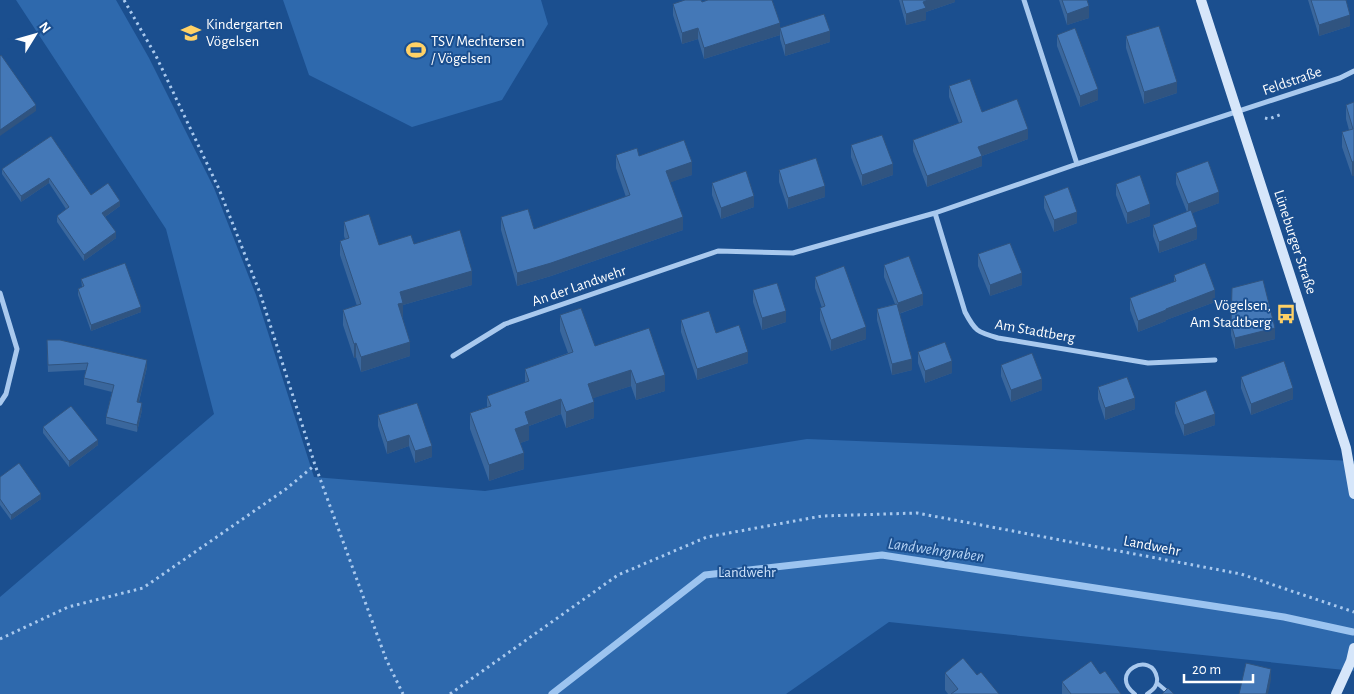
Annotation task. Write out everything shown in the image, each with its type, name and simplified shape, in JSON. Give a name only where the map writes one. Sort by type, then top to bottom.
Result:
[{"type":"street","points":[[1024,0],[1077,164]]},
{"type":"street","name":"Lüneburger Straße","points":[[1201,0],[1346,448],[1354,494]]},
{"type":"street","name":"Feldstraße","points":[[1237,112],[1340,78],[1354,71]]},
{"type":"street","points":[[935,212],[1237,112]]},
{"type":"street","name":"An der Landwehr","points":[[453,356],[505,324],[718,251],[793,253],[935,212]]},
{"type":"street","name":"Am Stadtberg","points":[[935,212],[965,312],[972,327],[982,333],[998,338],[1148,363],[1215,360]]},
{"type":"street","points":[[0,292],[17,349],[6,394],[0,403]]},
{"type":"street","points":[[1336,694],[1351,661],[1354,648]]},
{"type":"lane","points":[[1135,694],[1126,684],[1126,677],[1129,670],[1141,664],[1148,666],[1156,676],[1157,683],[1154,689],[1147,694]]},
{"type":"lane","points":[[1157,683],[1170,694]]},
{"type":"path","points":[[124,0],[156,56],[219,189],[260,293],[315,465],[386,659],[403,694]]},
{"type":"path","points":[[0,639],[68,607],[143,588],[286,489],[315,465]]},
{"type":"path","name":"Landwehr","points":[[450,694],[618,575],[707,537],[822,516],[917,512],[1241,574],[1354,612]]},
{"type":"green space","name":"Landwehr","points":[[16,0],[116,0],[149,58],[214,188],[256,295],[314,477],[485,491],[807,439],[1354,461],[1354,671],[889,622],[786,694],[0,694],[0,597],[214,414],[166,229]]},
{"type":"green space","name":"TSV Mechtersen / Vögelsen","points":[[283,0],[541,0],[548,24],[502,100],[412,127],[309,75]]},
{"type":"building","points":[[685,0],[701,0],[702,2],[708,0],[772,0],[780,23],[704,48],[698,28],[682,33],[673,4]]},
{"type":"building","points":[[902,0],[928,0],[923,2],[926,8],[906,14]]},
{"type":"building","points":[[1062,0],[1087,0],[1089,6],[1067,14]]},
{"type":"building","points":[[1311,0],[1346,0],[1350,15],[1319,25]]},
{"type":"building","points":[[824,14],[830,31],[785,45],[780,28]]},
{"type":"building","points":[[1159,26],[1177,82],[1144,92],[1126,36]]},
{"type":"building","points":[[1075,28],[1098,89],[1080,96],[1057,35]]},
{"type":"building","points":[[0,56],[36,105],[0,130]]},
{"type":"building","points":[[970,79],[982,112],[1017,99],[1028,129],[978,147],[982,156],[927,176],[913,140],[962,122],[949,86]]},
{"type":"building","points":[[1354,102],[1354,161],[1352,162],[1342,132],[1353,129],[1346,105]]},
{"type":"building","points":[[882,135],[893,164],[862,175],[851,145]]},
{"type":"building","points":[[51,136],[91,195],[108,183],[120,201],[102,213],[116,232],[84,255],[57,216],[69,207],[49,178],[21,196],[2,169]]},
{"type":"building","points":[[684,140],[692,162],[666,171],[683,217],[517,273],[501,217],[528,209],[534,229],[630,195],[616,155],[637,148],[639,156]]},
{"type":"building","points":[[816,158],[825,186],[788,198],[779,170]]},
{"type":"building","points":[[1208,161],[1219,192],[1188,204],[1176,173]]},
{"type":"building","points":[[746,171],[754,196],[721,208],[712,183]]},
{"type":"building","points":[[1140,175],[1150,204],[1127,213],[1116,184]]},
{"type":"building","points":[[1068,187],[1077,212],[1054,220],[1044,196]]},
{"type":"building","points":[[1191,210],[1197,227],[1159,242],[1153,225]]},
{"type":"building","points":[[369,214],[379,245],[411,235],[414,244],[460,230],[472,271],[400,292],[403,303],[398,304],[410,342],[361,357],[356,343],[354,344],[343,310],[361,304],[340,241],[349,238],[344,222]]},
{"type":"building","points":[[1010,243],[1022,273],[990,285],[978,254]]},
{"type":"building","points":[[909,256],[923,294],[898,303],[884,265]]},
{"type":"building","points":[[125,263],[141,307],[91,325],[78,289],[84,286],[81,279]]},
{"type":"building","points":[[1205,263],[1215,290],[1138,321],[1130,298],[1176,281],[1174,275]]},
{"type":"building","points":[[844,266],[866,327],[831,340],[820,308],[825,306],[815,277]]},
{"type":"building","points":[[1263,280],[1275,328],[1235,338],[1231,324],[1232,288]]},
{"type":"building","points":[[777,283],[786,311],[762,318],[753,290]]},
{"type":"building","points":[[897,304],[912,359],[892,364],[877,309]]},
{"type":"building","points":[[581,308],[595,346],[649,328],[665,375],[636,384],[631,370],[588,384],[594,402],[566,412],[561,399],[525,412],[529,424],[515,429],[524,453],[489,465],[470,413],[491,406],[487,396],[529,381],[525,369],[573,352],[560,315]]},
{"type":"building","points":[[709,311],[716,333],[739,325],[748,352],[697,369],[681,320]]},
{"type":"building","points":[[47,340],[60,340],[147,360],[137,402],[142,403],[137,425],[106,417],[114,385],[84,378],[88,363],[48,365]]},
{"type":"building","points":[[945,342],[952,361],[925,371],[918,352]]},
{"type":"building","points":[[1032,353],[1042,379],[1011,390],[1001,365]]},
{"type":"building","points":[[1284,361],[1293,388],[1251,404],[1241,377]]},
{"type":"building","points":[[1127,377],[1135,398],[1105,408],[1098,387]]},
{"type":"building","points":[[1206,390],[1215,414],[1184,425],[1175,402]]},
{"type":"building","points":[[417,403],[432,446],[415,451],[409,435],[387,442],[378,415]]},
{"type":"building","points":[[71,406],[98,440],[69,461],[43,427]]},
{"type":"building","points":[[19,463],[41,494],[11,515],[0,499],[0,477]]},
{"type":"building","points":[[963,658],[977,675],[981,672],[999,694],[951,694],[958,689],[945,673]]},
{"type":"building","points":[[1091,661],[1100,674],[1105,671],[1121,694],[1071,694],[1062,682]]},
{"type":"building","points":[[1246,663],[1271,669],[1266,694],[1239,694]]},
{"type":"building","points":[[1168,688],[1174,694],[1162,694]]},
{"type":"waterway","name":"Landwehrgraben","points":[[552,694],[705,575],[882,555],[1284,617],[1353,632]]},
{"type":"place","name":"Kindergarten Vögelsen","points":[[191,33]]},
{"type":"place","name":"TSV Mechtersen / Vögelsen","points":[[416,50]]},
{"type":"place","name":"Vögelsen, Am Stadtberg","points":[[1286,314]]}]
